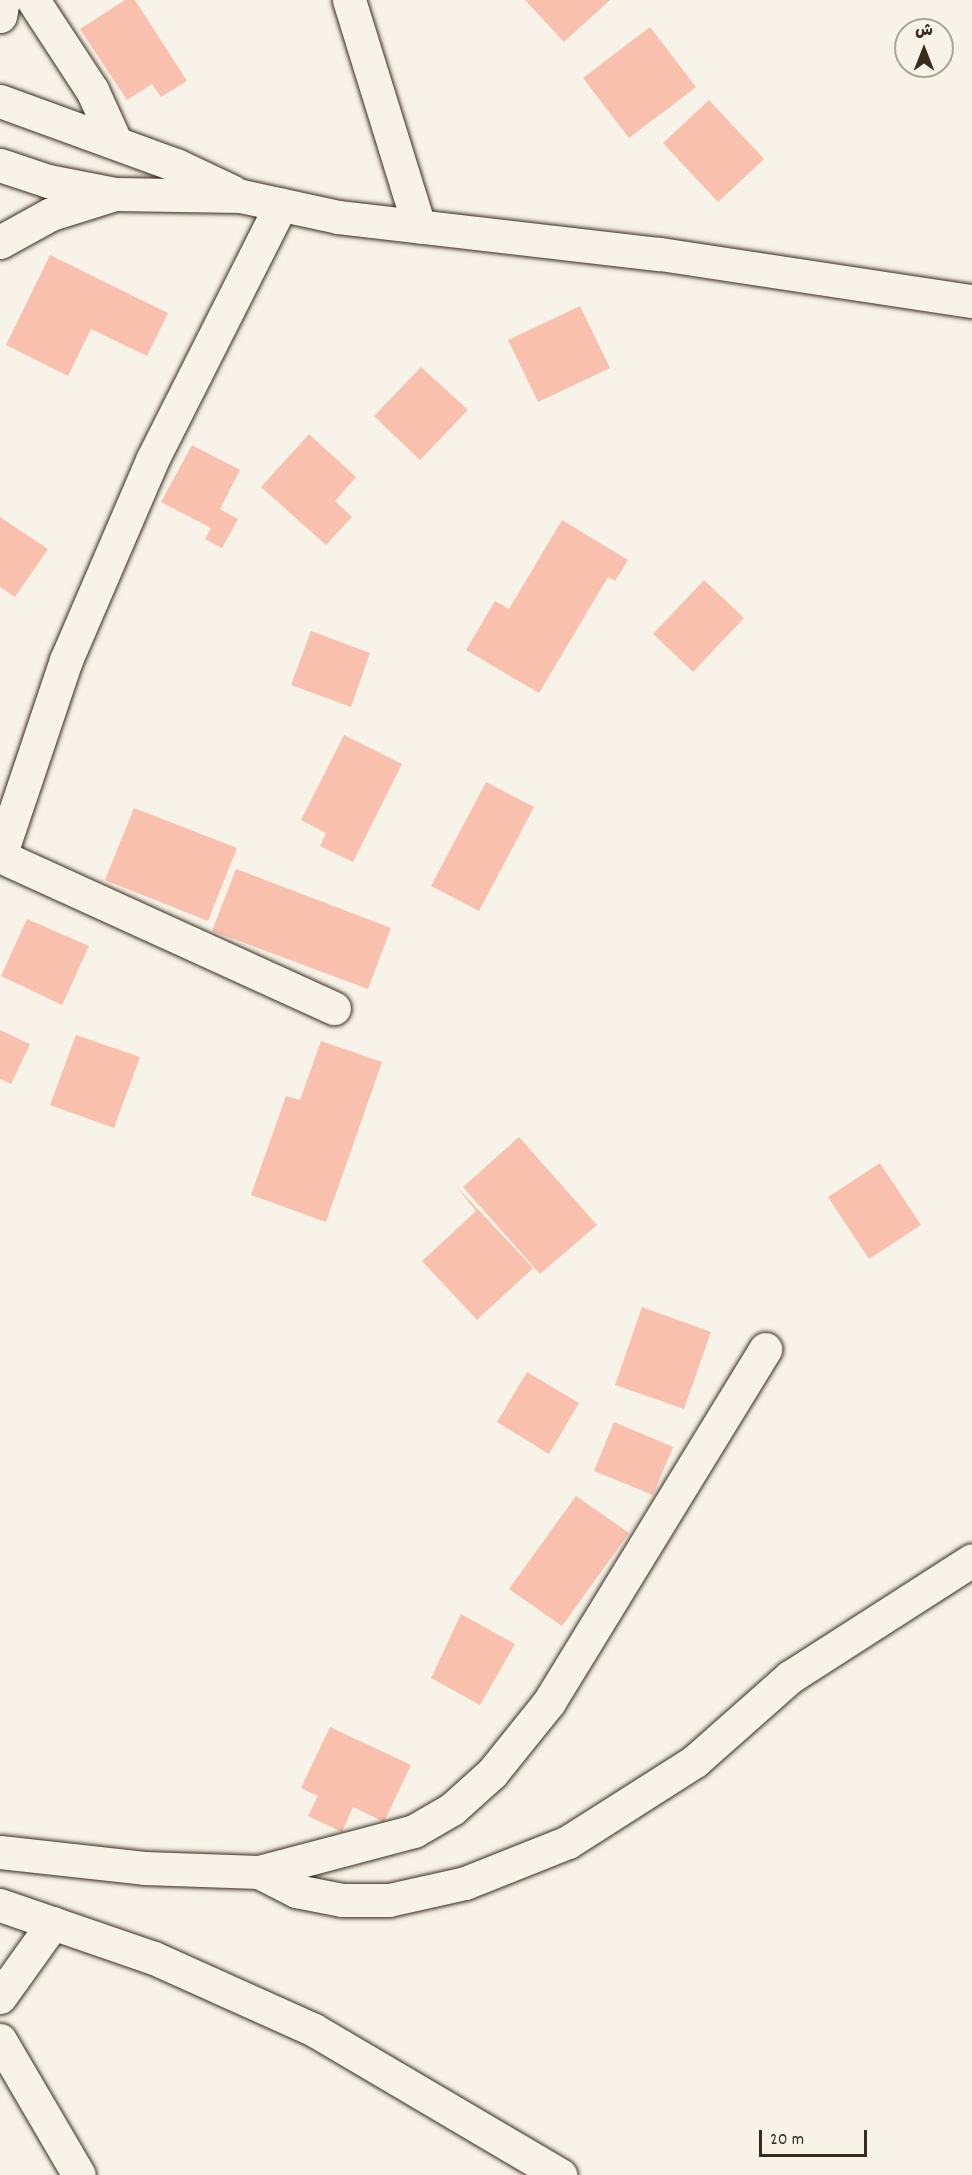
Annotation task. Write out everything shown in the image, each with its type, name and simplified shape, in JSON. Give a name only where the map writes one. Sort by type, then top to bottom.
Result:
[{"type":"street","points":[[0,16],[3,0]]},
{"type":"street","points":[[33,0],[92,90],[116,143]]},
{"type":"street","points":[[349,0],[419,226]]},
{"type":"street","points":[[0,101],[116,143],[241,196],[281,205],[419,226],[660,254],[972,301]]},
{"type":"street","points":[[0,165],[48,181],[115,194],[241,196]]},
{"type":"street","points":[[0,242],[51,214],[115,194]]},
{"type":"street","points":[[281,205],[152,460],[66,660],[0,856],[334,1008]]},
{"type":"street","points":[[0,1852],[144,1868],[260,1872],[414,1831],[452,1809],[492,1773],[549,1702],[765,1349]]},
{"type":"street","points":[[260,1872],[296,1891],[342,1900],[389,1900],[465,1883],[568,1842],[694,1761],[790,1677],[972,1560]]},
{"type":"street","points":[[0,1905],[154,1958],[314,2030],[560,2175]]},
{"type":"street","points":[[0,1997],[53,1923]]},
{"type":"street","points":[[0,2040],[79,2175]]},
{"type":"building","points":[[125,0],[135,0],[187,81],[161,97],[152,84],[127,100],[80,29]]},
{"type":"building","points":[[525,0],[610,0],[564,42]]},
{"type":"building","points":[[650,27],[696,87],[629,138],[583,78]]},
{"type":"building","points":[[709,100],[764,159],[718,202],[663,143]]},
{"type":"building","points":[[50,255],[168,313],[147,356],[91,329],[68,376],[6,345]]},
{"type":"building","points":[[580,306],[610,368],[538,402],[508,340]]},
{"type":"building","points":[[421,367],[468,410],[420,460],[374,416]]},
{"type":"building","points":[[309,434],[356,477],[335,501],[352,517],[326,545],[261,487]]},
{"type":"building","points":[[192,445],[240,470],[220,509],[238,519],[222,548],[205,539],[211,528],[161,502]]},
{"type":"building","points":[[0,517],[48,549],[15,597],[0,587]]},
{"type":"building","points":[[562,520],[628,560],[615,581],[608,577],[539,693],[466,650],[495,601],[509,609]]},
{"type":"building","points":[[704,580],[744,618],[693,672],[653,634]]},
{"type":"building","points":[[311,631],[370,653],[351,707],[291,685]]},
{"type":"building","points":[[344,735],[402,764],[353,862],[320,846],[326,833],[301,820]]},
{"type":"building","points":[[486,782],[534,807],[479,911],[431,886]]},
{"type":"building","points":[[134,808],[237,848],[208,921],[105,880]]},
{"type":"building","points":[[236,869],[391,928],[368,989],[212,931]]},
{"type":"building","points":[[27,919],[89,946],[62,1005],[1,976]]},
{"type":"building","points":[[0,1030],[30,1044],[11,1084],[0,1079]]},
{"type":"building","points":[[76,1035],[140,1057],[114,1128],[50,1105]]},
{"type":"building","points":[[321,1041],[382,1062],[326,1222],[251,1195],[286,1096],[300,1100]]},
{"type":"building","points":[[519,1137],[597,1225],[540,1274],[463,1187]]},
{"type":"building","points":[[880,1163],[921,1225],[869,1259],[828,1197]]},
{"type":"building","points":[[457,1187],[533,1268],[477,1320],[422,1261],[476,1211]]},
{"type":"building","points":[[642,1307],[711,1332],[684,1409],[615,1385]]},
{"type":"building","points":[[527,1372],[579,1403],[549,1454],[497,1422]]},
{"type":"building","points":[[614,1422],[673,1447],[653,1495],[594,1471]]},
{"type":"building","points":[[576,1496],[629,1533],[562,1626],[509,1589]]},
{"type":"building","points":[[461,1614],[515,1644],[480,1705],[431,1678]]},
{"type":"building","points":[[330,1727],[411,1765],[384,1822],[353,1807],[342,1832],[308,1816],[318,1796],[301,1788]]}]
